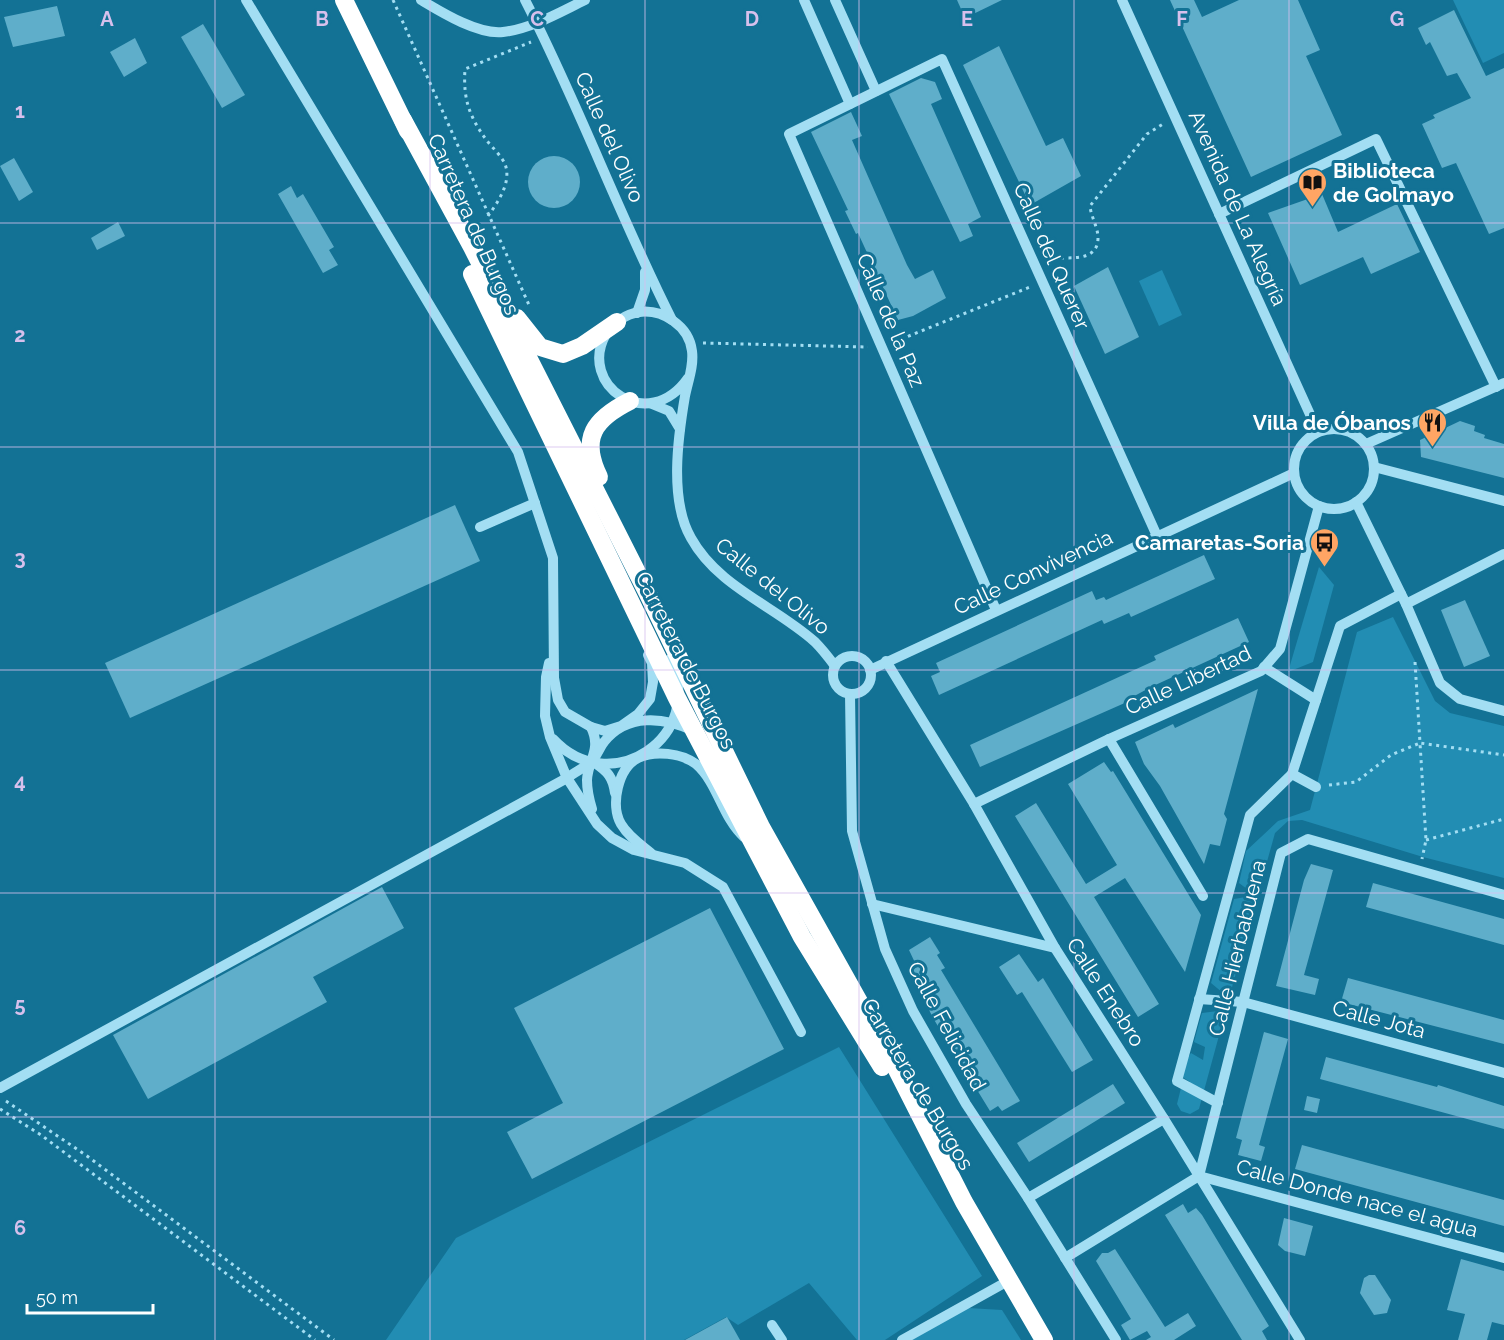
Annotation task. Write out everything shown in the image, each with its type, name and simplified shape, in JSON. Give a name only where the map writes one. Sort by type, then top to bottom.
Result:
[{"type":"highway","name":"Carretera de Burgos","points":[[344,0],[403,120],[490,316],[677,699],[696,731],[802,937],[964,1202]]},
{"type":"highway","name":"Carretera de Burgos","points":[[403,120],[472,247],[647,592],[761,827],[895,1066],[964,1202],[1044,1340]]},
{"type":"highway","points":[[472,247],[528,336],[540,347],[562,354],[582,346],[616,322]]},
{"type":"highway","points":[[630,401],[599,421],[590,438],[592,462],[717,710],[761,827]]},
{"type":"street","points":[[246,0],[518,452],[553,558],[553,651],[558,700],[565,712],[591,727],[605,731],[650,718],[673,721],[696,731],[711,747],[758,837],[812,918]]},
{"type":"street","points":[[421,0],[453,20],[501,33],[537,23],[585,0]]},
{"type":"street","name":"Calle del Olivo","points":[[525,0],[645,268],[672,320]]},
{"type":"street","points":[[804,0],[850,104]]},
{"type":"street","points":[[835,0],[876,91]]},
{"type":"street","name":"Avenida de La Alegría","points":[[1122,0],[1318,432]]},
{"type":"street","name":"Calle del Querer","points":[[876,91],[942,59],[1157,536]]},
{"type":"street","name":"Calle de la Paz","points":[[876,91],[789,134],[996,610]]},
{"type":"street","points":[[1219,214],[1376,139],[1500,385],[1365,444]]},
{"type":"street","name":"Calle del Olivo","points":[[637,313],[645,290],[645,268]]},
{"type":"street","points":[[652,404],[667,400],[679,391],[688,378],[692,364],[692,349],[686,335],[672,320],[649,312],[637,313],[616,322],[607,334],[601,347],[600,362],[604,377],[612,389],[630,401],[652,404],[669,411],[680,429]]},
{"type":"street","name":"Calle del Olivo","points":[[688,378],[680,429],[678,503],[694,544],[705,559],[748,595],[815,642],[835,666]]},
{"type":"street","points":[[1330,429],[1344,430],[1356,435],[1365,444],[1374,467],[1372,480],[1366,493],[1356,502],[1332,508],[1319,506],[1302,493],[1294,473],[1299,449],[1318,432],[1330,429]]},
{"type":"street","points":[[1374,467],[1504,501]]},
{"type":"street","name":"Calle Convivencia","points":[[870,670],[1294,473]]},
{"type":"street","points":[[1356,502],[1404,599],[1440,683],[1460,699],[1504,711]]},
{"type":"street","points":[[480,527],[535,503]]},
{"type":"street","name":"Calle Libertad","points":[[974,804],[1264,667],[1280,649],[1319,506]]},
{"type":"street","points":[[1218,1103],[1177,1081],[1250,815],[1292,774],[1340,626],[1504,554]]},
{"type":"street","points":[[0,1088],[567,778],[592,761],[604,741],[638,714],[650,699],[654,681],[652,663],[626,610],[615,568]]},
{"type":"street","points":[[616,804],[618,785],[626,770],[654,747],[670,730],[677,699],[677,677],[655,629],[647,592]]},
{"type":"street","points":[[553,651],[546,677],[545,706],[550,736],[567,778],[597,824],[612,838],[633,850],[685,863],[723,887],[801,1032]]},
{"type":"street","points":[[854,656],[861,658],[870,670],[867,687],[850,694],[835,684],[835,666],[840,660],[854,656]]},
{"type":"street","name":"Calle Enebro","points":[[886,661],[974,804],[1055,948],[1164,1119],[1300,1340]]},
{"type":"street","points":[[1264,667],[1316,700]]},
{"type":"street","name":"Calle Felicidad","points":[[850,694],[852,831],[885,949],[913,1011],[966,1104],[1028,1198],[1116,1340]]},
{"type":"street","points":[[591,727],[597,746],[587,777],[588,794],[597,824]]},
{"type":"street","points":[[550,736],[560,747],[576,756],[592,761],[615,764],[659,754],[679,755],[695,764],[708,780],[733,826],[754,846]]},
{"type":"street","points":[[1109,739],[1203,896]]},
{"type":"street","points":[[592,761],[608,771],[614,782],[620,822],[629,836],[656,856]]},
{"type":"street","points":[[1292,774],[1316,787]]},
{"type":"street","name":"Calle Hierbabuena","points":[[1199,1176],[1281,853],[1308,839],[1504,895]]},
{"type":"street","points":[[872,904],[1055,948]]},
{"type":"street","name":"Calle Jota","points":[[1199,999],[1243,1002],[1504,1073]]},
{"type":"street","points":[[1028,1198],[1164,1119]]},
{"type":"street","points":[[1065,1258],[1199,1176]]},
{"type":"street","name":"Calle Donde nace el agua","points":[[1199,1176],[1504,1258]]},
{"type":"street","points":[[902,1340],[1008,1281]]},
{"type":"street","points":[[772,1325],[782,1340]]},
{"type":"path","points":[[393,0],[531,308]]},
{"type":"path","points":[[488,216],[500,198],[506,179],[505,164],[479,131],[464,96],[465,69],[543,37]]},
{"type":"path","points":[[1033,261],[1059,256],[1084,257],[1093,251],[1098,240],[1090,206],[1147,134],[1175,117]]},
{"type":"path","points":[[1419,871],[1426,840],[1415,662],[1428,656]]},
{"type":"path","points":[[1316,787],[1356,782],[1392,755],[1420,743],[1504,755]]},
{"type":"path","points":[[1426,840],[1504,819]]},
{"type":"path","points":[[0,1096],[87,1156],[334,1340]]},
{"type":"path","points":[[0,1109],[41,1135],[315,1340]]},
{"type":"shaded area","points":[[1453,0],[1504,0],[1504,53],[1483,63]]},
{"type":"shaded area","points":[[1162,270],[1182,315],[1159,326],[1139,281]]},
{"type":"shaded area","points":[[1319,567],[1334,585],[1313,662],[1288,672]]},
{"type":"shaded area","points":[[1393,617],[1435,701],[1450,713],[1504,726],[1504,878],[1423,857],[1302,820],[1288,821],[1275,833],[1229,998],[1211,983],[1234,899],[1246,897],[1247,889],[1239,883],[1246,851],[1278,821],[1310,810],[1357,632]]},
{"type":"shaded area","points":[[1226,1010],[1199,1109],[1190,1114],[1181,1111],[1177,1104],[1181,1088],[1190,1082],[1178,1074],[1191,1053],[1203,1060],[1205,1047],[1194,1042],[1202,1013]]},
{"type":"shaded area","points":[[839,1047],[982,1276],[885,1340],[857,1340],[809,1283],[738,1325],[726,1317],[684,1340],[386,1340],[456,1238]]},
{"type":"shaded area","points":[[968,1308],[1002,1310],[1021,1340],[911,1340]]},
{"type":"building","points":[[957,0],[1002,0],[965,18]]},
{"type":"building","points":[[1170,0],[1194,0],[1202,17],[1239,0],[1298,0],[1320,50],[1306,56],[1342,135],[1251,177]]},
{"type":"building","points":[[57,6],[65,36],[13,47],[4,17]]},
{"type":"building","points":[[1454,10],[1486,76],[1504,68],[1504,228],[1489,234],[1456,163],[1442,168],[1422,124],[1435,118],[1433,115],[1471,98],[1457,73],[1447,76],[1430,42],[1426,45],[1418,28]]},
{"type":"building","points":[[203,24],[245,95],[222,108],[181,37]]},
{"type":"building","points":[[135,38],[147,63],[124,77],[110,52]]},
{"type":"building","points":[[999,46],[1046,146],[1063,138],[1081,176],[1030,205],[963,65]]},
{"type":"building","points":[[921,78],[935,82],[942,99],[931,104],[981,217],[968,224],[973,236],[960,242],[889,94]]},
{"type":"building","points":[[851,112],[862,136],[852,140],[907,265],[915,279],[933,270],[946,298],[913,316],[898,320],[858,233],[856,234],[845,211],[848,210],[811,132]]},
{"type":"building","points":[[554,156],[568,160],[576,168],[580,182],[576,196],[568,204],[554,208],[540,204],[532,196],[528,182],[532,168],[540,160]]},
{"type":"building","points":[[14,158],[33,192],[19,201],[0,166]]},
{"type":"building","points":[[291,186],[297,198],[303,194],[334,247],[329,250],[338,265],[323,273],[278,194]]},
{"type":"building","points":[[1322,194],[1338,232],[1397,204],[1420,252],[1371,274],[1363,257],[1300,285],[1268,213]]},
{"type":"building","points":[[118,222],[125,236],[97,250],[91,238]]},
{"type":"building","points":[[1108,267],[1139,337],[1105,354],[1074,286]]},
{"type":"building","points":[[1460,421],[1475,426],[1474,431],[1485,435],[1484,438],[1504,444],[1504,478],[1421,457],[1420,440]]},
{"type":"building","points":[[455,505],[480,561],[130,718],[105,663]]},
{"type":"building","points":[[1204,555],[1215,579],[1131,617],[1129,613],[1104,624],[1102,620],[939,695],[931,676],[940,672],[936,663],[1092,591],[1096,600],[1104,597],[1106,600]]},
{"type":"building","points":[[1465,600],[1490,656],[1464,667],[1441,610]]},
{"type":"building","points":[[1238,618],[1249,642],[1151,687],[1127,702],[980,767],[970,745],[1156,660],[1154,656]]},
{"type":"building","points":[[1258,689],[1224,814],[1227,819],[1220,846],[1210,844],[1204,864],[1160,786],[1144,764],[1135,742],[1173,724],[1175,728]]},
{"type":"building","points":[[1104,762],[1111,772],[1113,771],[1201,915],[1185,972],[1125,878],[1094,897],[1159,1004],[1138,1017],[1015,816],[1036,803],[1086,884],[1117,865],[1068,784]]},
{"type":"building","points":[[1311,864],[1333,870],[1304,975],[1319,979],[1315,995],[1276,986],[1304,880]]},
{"type":"building","points":[[1373,883],[1504,919],[1504,945],[1366,907]]},
{"type":"building","points":[[382,887],[404,928],[313,977],[327,1002],[148,1099],[113,1035]]},
{"type":"building","points":[[710,908],[784,1049],[532,1179],[507,1132],[563,1103],[514,1008]]},
{"type":"building","points":[[930,937],[940,953],[937,955],[945,968],[941,970],[1020,1101],[1002,1111],[998,1106],[990,1111],[933,1018],[910,971],[917,967],[909,950]]},
{"type":"building","points":[[1019,954],[1038,982],[1043,978],[1093,1060],[1072,1072],[1022,992],[1017,995],[999,967]]},
{"type":"building","points":[[1348,978],[1504,1020],[1504,1044],[1341,1002]]},
{"type":"building","points":[[1264,1032],[1288,1039],[1259,1145],[1265,1147],[1261,1161],[1238,1155],[1242,1140],[1236,1138]]},
{"type":"building","points":[[1326,1057],[1437,1087],[1438,1085],[1504,1106],[1504,1129],[1320,1079]]},
{"type":"building","points":[[1113,1084],[1125,1103],[1029,1162],[1017,1143]]},
{"type":"building","points":[[1307,1096],[1320,1099],[1317,1113],[1304,1110]]},
{"type":"building","points":[[1302,1145],[1504,1200],[1504,1226],[1295,1169]]},
{"type":"building","points":[[1183,1204],[1188,1213],[1196,1208],[1202,1215],[1269,1326],[1262,1331],[1267,1340],[1242,1340],[1165,1215]]},
{"type":"building","points":[[1284,1218],[1313,1226],[1305,1256],[1285,1251],[1278,1245]]},
{"type":"building","points":[[1115,1249],[1165,1327],[1188,1313],[1196,1326],[1174,1340],[1146,1340],[1151,1337],[1147,1331],[1130,1340],[1121,1325],[1131,1319],[1096,1261],[1102,1253]]},
{"type":"building","points":[[1461,1259],[1504,1271],[1504,1325],[1492,1322],[1487,1340],[1458,1340],[1465,1314],[1447,1310]]},
{"type":"building","points":[[1375,1275],[1391,1300],[1387,1313],[1374,1315],[1360,1293],[1364,1278]]},
{"type":"building","points":[[727,1317],[740,1340],[685,1340]]},
{"type":"place","name":"Biblioteca de Golmayo","points":[[1312,208]]},
{"type":"place","name":"Villa de Óbanos","points":[[1432,448]]},
{"type":"place","name":"Camaretas-Soria","points":[[1325,568]]}]
